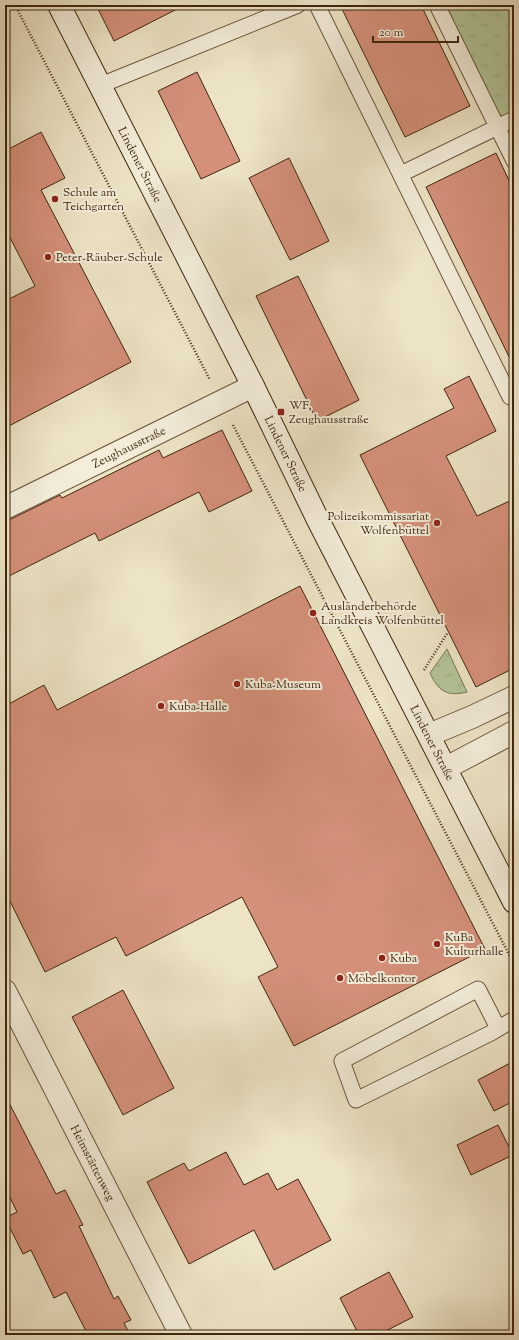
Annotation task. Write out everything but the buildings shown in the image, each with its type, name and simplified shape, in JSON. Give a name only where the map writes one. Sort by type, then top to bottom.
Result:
[{"type":"main road","name":"Lindener Straße","points":[[59,5],[253,386],[319,522],[514,902]]},
{"type":"main road","name":"Zeughausstraße","points":[[5,508],[253,386]]},
{"type":"main road","points":[[429,735],[514,697]]},
{"type":"main road","points":[[446,768],[514,732]]},
{"type":"main road","name":"Heimstättenweg","points":[[5,991],[181,1335]]},
{"type":"lane","points":[[100,85],[298,5]]},
{"type":"lane","points":[[317,5],[510,397],[514,395]]},
{"type":"lane","points":[[437,5],[514,161]]},
{"type":"lane","points":[[401,174],[514,119]]},
{"type":"lane","points":[[498,1028],[478,989],[342,1061],[356,1100],[498,1028],[514,1019]]},
{"type":"path","points":[[16,5],[514,964]]},
{"type":"path","points":[[422,674],[448,632]]},
{"type":"green space","points":[[437,5],[514,5],[514,161]]},
{"type":"green space","points":[[447,649],[467,692],[454,694],[444,691],[436,684],[430,673]]},
{"type":"place","name":"Schule am Teichgarten","points":[[55,199]]},
{"type":"place","name":"Peter-Räuber-Schule","points":[[48,257]]},
{"type":"place","name":"WF, Zeughausstraße","points":[[281,412]]},
{"type":"place","name":"Polizeikommissariat Wolfenbüttel","points":[[437,523]]},
{"type":"place","name":"Ausländerbehörde Landkreis Wolfenbüttel","points":[[313,613]]},
{"type":"place","name":"Kuba-Museum","points":[[237,684]]},
{"type":"place","name":"Kuba-Halle","points":[[161,706]]},
{"type":"place","name":"KuBa Kulturhalle","points":[[437,944]]},
{"type":"place","name":"Kuba","points":[[382,958]]},
{"type":"place","name":"Möbelkontor","points":[[340,978]]}]
